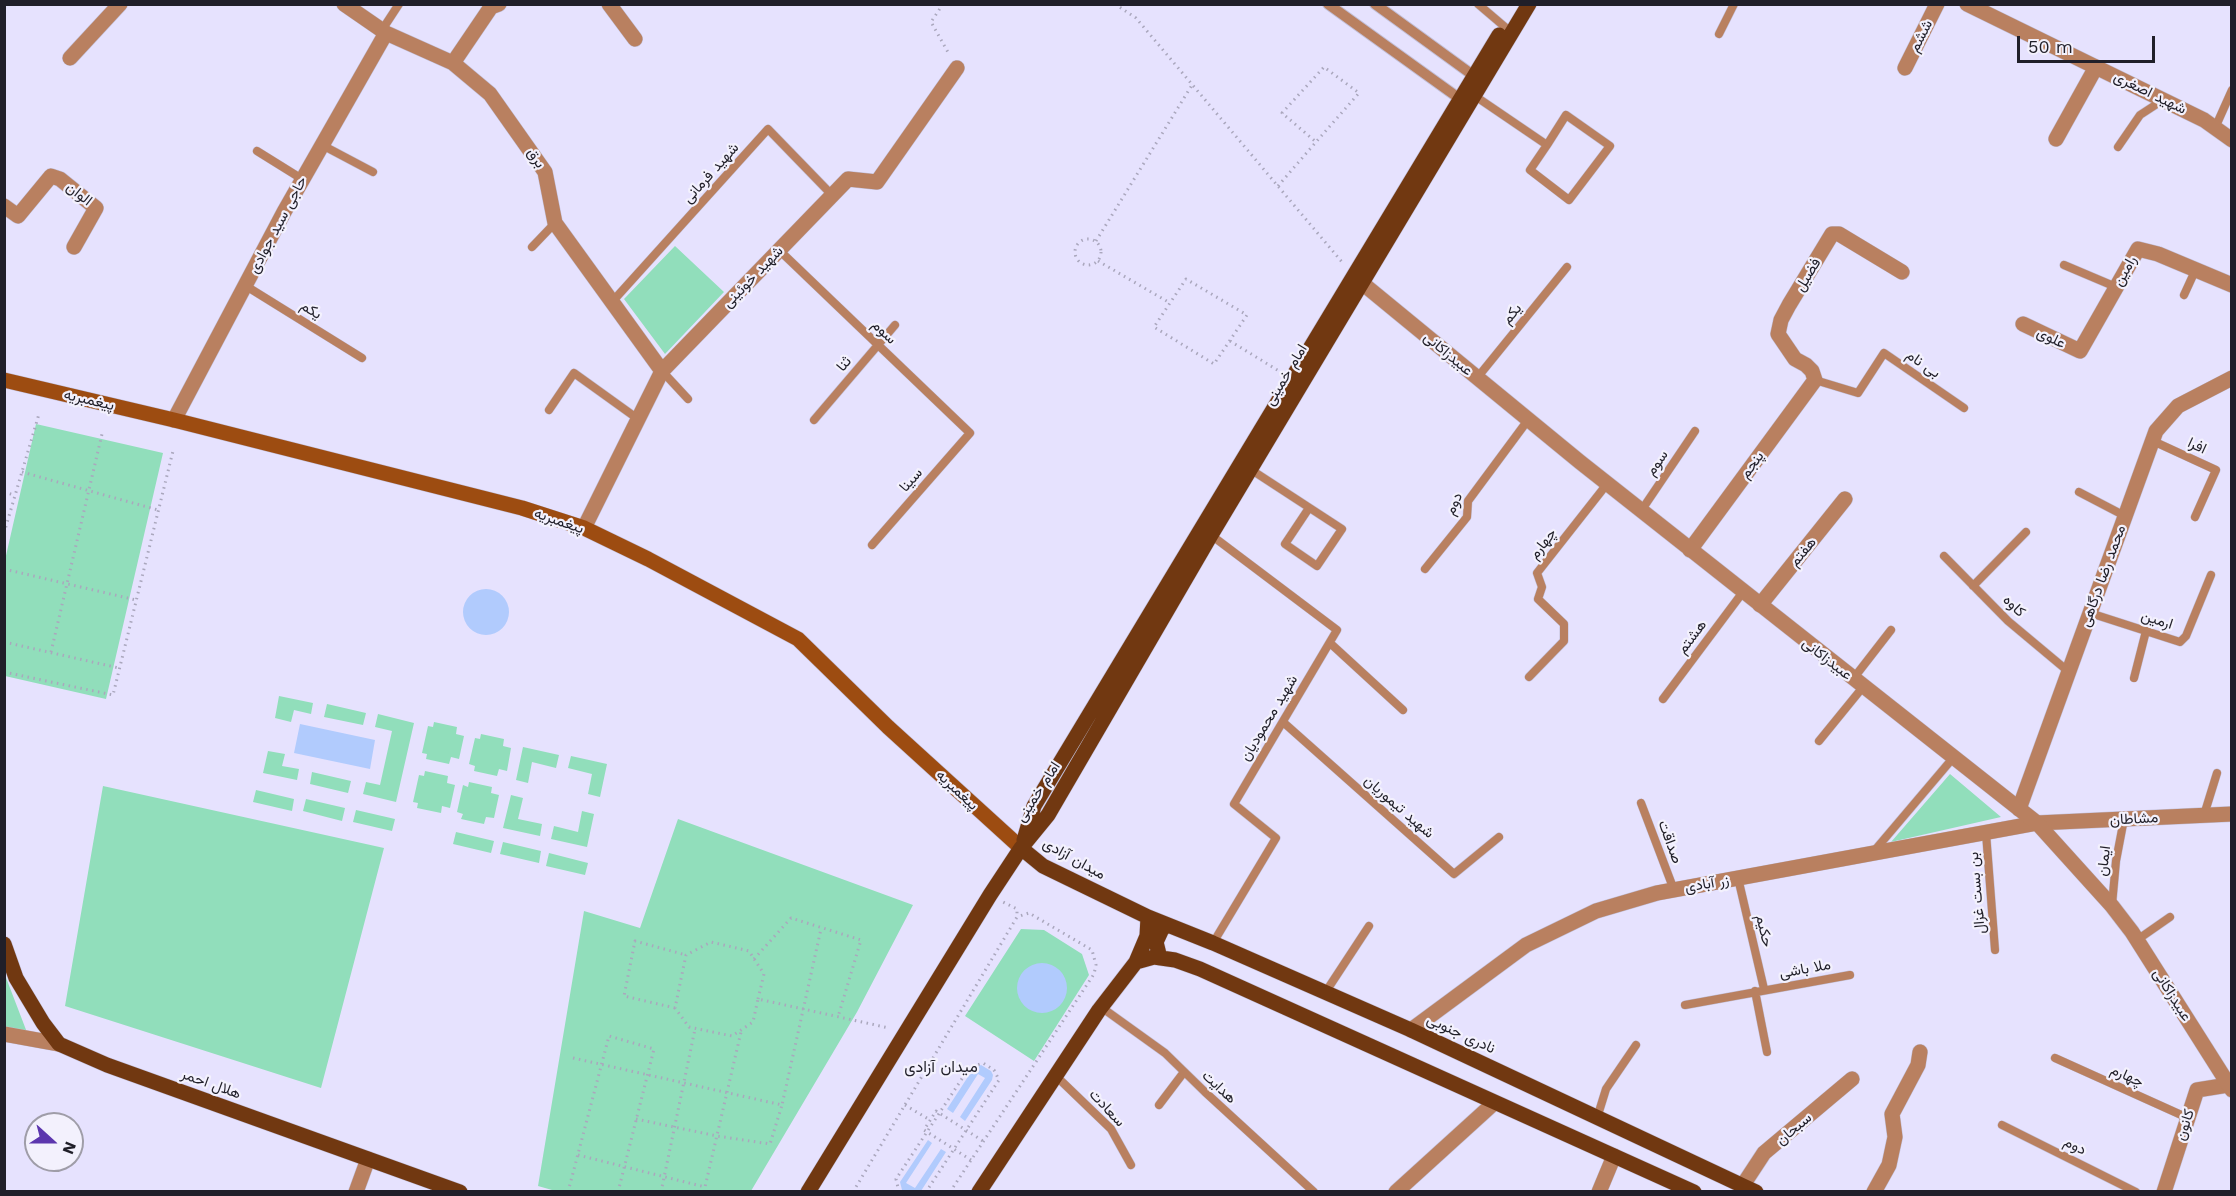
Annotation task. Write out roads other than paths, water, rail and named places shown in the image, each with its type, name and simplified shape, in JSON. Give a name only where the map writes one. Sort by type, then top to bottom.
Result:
[{"type":"main road","name":"امام خمینی","points":[[1021,849],[1048,815],[1250,470],[1358,279],[1508,30],[1517,4]]},
{"type":"main road","name":"امام خمینی","points":[[1467,97],[1474,76],[1529,4]]},
{"type":"main road","name":"امام خمینی","points":[[1021,849],[1034,806],[1292,378],[1358,279]]},
{"type":"main road","name":"پیغمبریه","points":[[4,380],[174,420],[522,508],[584,528],[648,559],[798,639],[888,727],[1021,849]]},
{"type":"main road","name":"میدان آزادی","points":[[808,1191],[990,895],[1021,849],[1043,866],[1148,917]]},
{"type":"main road","name":"نادری جنوبی","points":[[1148,917],[1411,1030],[1749,1188]]},
{"type":"main road","points":[[979,1191],[1101,1007],[1136,962],[1147,936],[1148,917]]},
{"type":"main road","points":[[1160,958],[1156,942],[1162,929],[1168,925]]},
{"type":"main road","name":"هلال احمر","points":[[4,944],[16,978],[43,1023],[59,1044],[107,1065],[460,1191]]},
{"type":"main road","points":[[1136,962],[1160,958],[1200,969],[1694,1191]]},
{"type":"street","points":[[70,58],[120,4]]},
{"type":"street","name":"برق","points":[[344,4],[384,31],[453,63],[490,94],[545,172],[555,223],[662,371]]},
{"type":"street","points":[[453,63],[491,7],[499,4]]},
{"type":"street","points":[[609,4],[635,39]]},
{"type":"street","points":[[1328,4],[1467,97]]},
{"type":"street","points":[[1375,4],[1474,76]]},
{"type":"street","name":"ششم","points":[[1905,68],[1937,4]]},
{"type":"street","name":"شهید اصغری","points":[[1967,4],[2204,120],[2232,140]]},
{"type":"street","name":"حاجی سید جوادی","points":[[174,420],[302,179],[384,31]]},
{"type":"street","points":[[2056,139],[2096,67]]},
{"type":"street","name":"شهید خوئینی","points":[[584,528],[662,371],[848,179],[878,182],[957,68]]},
{"type":"street","name":"الوان","points":[[4,206],[18,216],[51,176],[60,179],[96,208],[74,247]]},
{"type":"street","name":"فضیل","points":[[1815,380],[1812,371],[1795,359],[1778,333],[1781,320],[1789,305],[1832,234],[1839,234],[1902,272]]},
{"type":"street","name":"رامین","points":[[2080,351],[2138,249],[2158,254],[2232,285]]},
{"type":"street","name":"عبیدزاکانی","points":[[1358,279],[1607,484],[2037,824],[2112,906],[2137,940],[2231,1085]]},
{"type":"street","name":"علوی","points":[[2023,324],[2080,351]]},
{"type":"street","name":"محمد رضا درگاهی","points":[[2019,809],[2156,432],[2178,406],[2232,378]]},
{"type":"street","name":"پنجم","points":[[1690,550],[1815,380]]},
{"type":"street","name":"هفتم","points":[[1760,605],[1845,499]]},
{"type":"street","name":"مشاطان","points":[[2037,824],[2232,813]]},
{"type":"street","name":"زر آبادی","points":[[1411,1030],[1526,945],[1596,911],[1674,890],[2037,824]]},
{"type":"street","points":[[4,1034],[59,1044]]},
{"type":"street","points":[[1874,1191],[1889,1165],[1895,1137],[1892,1114],[1918,1065],[1920,1052]]},
{"type":"street","name":"سبحان","points":[[1749,1188],[1764,1153],[1852,1079]]},
{"type":"street","name":"کانون","points":[[2164,1191],[2197,1090],[2231,1085]]},
{"type":"street","points":[[1396,1191],[1494,1103]]},
{"type":"street","points":[[1599,1191],[1614,1156]]},
{"type":"street","points":[[356,1191],[368,1159]]},
{"type":"lane","points":[[384,31],[399,4]]},
{"type":"lane","points":[[1478,4],[1508,30]]},
{"type":"lane","points":[[1719,34],[1734,4]]},
{"type":"lane","points":[[2215,128],[2232,90]]},
{"type":"lane","points":[[1467,97],[1547,145]]},
{"type":"lane","points":[[2118,147],[2140,115],[2163,100]]},
{"type":"lane","points":[[1566,115],[1610,146],[1569,200],[1530,171],[1547,145],[1566,115]]},
{"type":"lane","name":"شهید فرمانی","points":[[612,302],[768,129],[832,195]]},
{"type":"lane","points":[[322,145],[373,172]]},
{"type":"lane","points":[[257,151],[302,179]]},
{"type":"lane","points":[[532,247],[555,223]]},
{"type":"lane","name":"سوم","points":[[779,250],[970,433]]},
{"type":"lane","points":[[2064,265],[2116,287]]},
{"type":"lane","name":"یکم","points":[[1477,378],[1567,267]]},
{"type":"lane","points":[[2184,295],[2195,271]]},
{"type":"lane","name":"یکم","points":[[246,286],[362,358]]},
{"type":"lane","name":"ثنا","points":[[814,420],[895,325]]},
{"type":"lane","name":"بی نام","points":[[1815,380],[1858,393],[1884,353],[1964,408]]},
{"type":"lane","points":[[662,371],[688,399]]},
{"type":"lane","points":[[549,410],[573,374],[638,419]]},
{"type":"lane","name":"دوم","points":[[1425,569],[1467,517],[1468,501],[1528,420]]},
{"type":"lane","name":"سوم","points":[[1641,511],[1695,431]]},
{"type":"lane","name":"سینا","points":[[873,545],[970,433]]},
{"type":"lane","name":"افرا","points":[[2152,441],[2216,470],[2195,517]]},
{"type":"lane","points":[[1250,470],[1342,529],[1317,566],[1285,544],[1309,508]]},
{"type":"lane","name":"چهارم","points":[[1529,677],[1564,641],[1564,624],[1538,599],[1542,587],[1537,573],[1607,484]]},
{"type":"lane","points":[[2079,492],[2125,516]]},
{"type":"lane","points":[[1973,586],[2026,532]]},
{"type":"lane","points":[[1211,535],[1337,630],[1330,643],[1402,710]]},
{"type":"lane","name":"کاوه","points":[[1944,556],[2008,621],[2069,672]]},
{"type":"lane","name":"ارمین","points":[[2090,613],[2180,642],[2186,636],[2211,575]]},
{"type":"lane","name":"هشتم","points":[[1663,699],[1743,592]]},
{"type":"lane","points":[[1819,741],[1891,630]]},
{"type":"lane","points":[[2134,678],[2146,631]]},
{"type":"lane","name":"شهید محمودیان","points":[[1213,943],[1276,838],[1234,804],[1330,643]]},
{"type":"lane","name":"شهید تیموریان","points":[[1283,722],[1454,874],[1499,837]]},
{"type":"lane","points":[[1872,854],[1953,758]]},
{"type":"lane","points":[[2204,815],[2217,773]]},
{"type":"lane","name":"صداقت","points":[[1641,803],[1674,890]]},
{"type":"lane","name":"ایمان","points":[[2112,906],[2116,861],[2124,819]]},
{"type":"lane","name":"بن بست غزال","points":[[1986,833],[1995,950]]},
{"type":"lane","name":"حکیم","points":[[1738,878],[1760,990],[1767,1052]]},
{"type":"lane","points":[[2137,940],[2170,917]]},
{"type":"lane","points":[[1325,993],[1369,926]]},
{"type":"lane","name":"ملا باشی","points":[[1685,1005],[1850,975]]},
{"type":"lane","name":"هدایت","points":[[1101,1007],[1165,1053],[1314,1191]]},
{"type":"lane","points":[[1597,1118],[1606,1089],[1636,1044]]},
{"type":"lane","name":"چهارم","points":[[2055,1058],[2188,1118]]},
{"type":"lane","points":[[1159,1105],[1184,1072]]},
{"type":"lane","name":"سعادت","points":[[1056,1076],[1112,1129],[1131,1165]]},
{"type":"lane","name":"دوم","points":[[2002,1125],[2136,1191]]},
{"type":"water","points":[[486,589],[502,596],[509,612],[502,628],[486,635],[470,628],[463,612],[470,596]]},
{"type":"water","points":[[300,724],[375,740],[370,769],[294,753]]},
{"type":"water","points":[[1042,963],[1060,970],[1067,988],[1060,1006],[1042,1013],[1024,1006],[1017,988],[1024,970]]},
{"type":"water","points":[[981,1065],[991,1071],[992,1080],[965,1121],[960,1117],[985,1078],[978,1074],[953,1113],[947,1109],[973,1069]]},
{"type":"water","points":[[928,1140],[932,1143],[906,1183],[915,1188],[941,1149],[946,1152],[921,1191],[902,1190],[900,1182]]},
{"type":"district","name":"میدان آزادی","points":[[941,1067]]}]
